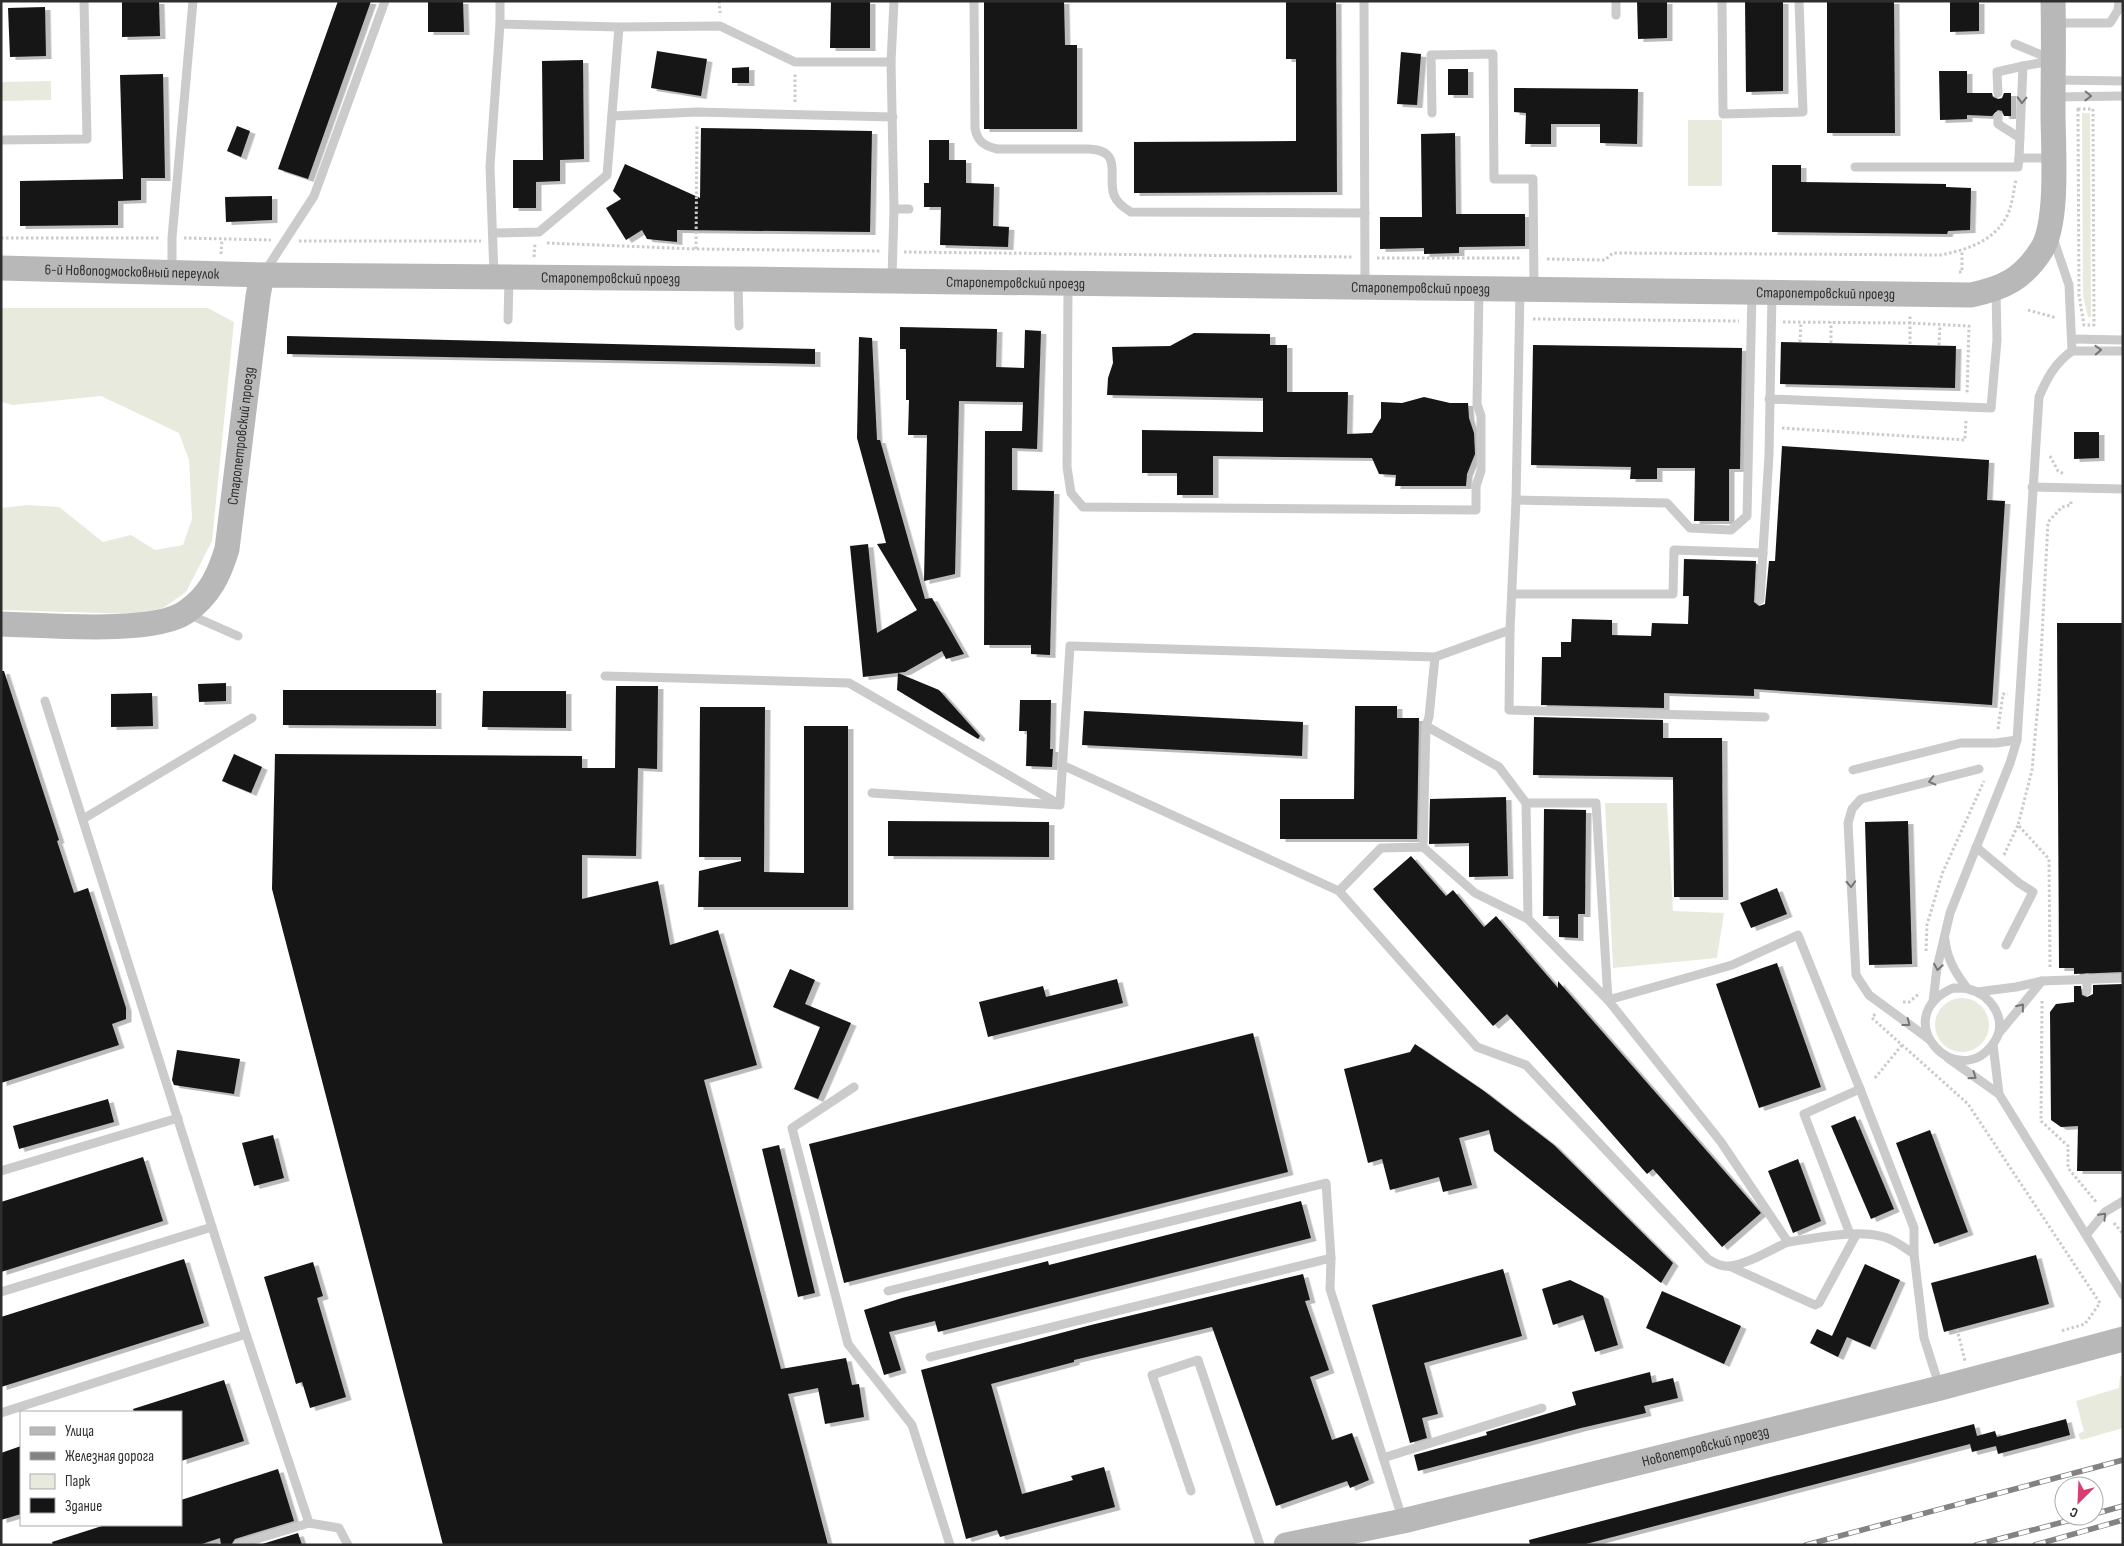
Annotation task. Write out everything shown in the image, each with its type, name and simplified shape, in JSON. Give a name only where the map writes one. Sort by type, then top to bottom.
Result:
[{"type":"street","name":"Старопетровский проезд","points":[[1,624],[96,627],[152,624],[185,613],[206,594],[218,576],[227,549],[262,275],[738,279],[1971,295],[1996,290],[2014,280],[2030,264],[2042,248],[2050,228],[2053,158],[2053,12]]},
{"type":"street","name":"6-й Новоподмосковный переулок","points":[[1,268],[172,271],[262,275]]},
{"type":"street","name":"Новопетровский проезд","points":[[1286,1545],[1403,1521],[1940,1388],[2123,1339]]},
{"type":"lane","points":[[1,140],[87,139],[84,1]]},
{"type":"lane","points":[[172,271],[172,238],[193,1]]},
{"type":"lane","points":[[262,275],[314,196],[385,1]]},
{"type":"lane","points":[[500,1],[490,166],[493,237],[508,320]]},
{"type":"lane","points":[[892,281],[894,208],[891,62],[894,1]]},
{"type":"lane","points":[[974,1],[975,128],[976,136],[987,147],[997,149],[1089,149],[1103,152],[1110,158],[1113,166],[1114,194],[1119,204],[1131,212],[1365,212]]},
{"type":"lane","points":[[1364,1],[1365,288]]},
{"type":"lane","points":[[1616,1],[1616,15]]},
{"type":"lane","points":[[1722,1],[1723,114],[1803,112],[1799,1]]},
{"type":"lane","points":[[2053,12],[2110,24],[2118,10],[2119,1]]},
{"type":"lane","points":[[500,24],[619,27],[720,26],[796,62],[891,62]]},
{"type":"lane","points":[[493,237],[539,232],[607,175],[619,27]]},
{"type":"lane","points":[[2015,44],[2054,79],[2123,81]]},
{"type":"lane","points":[[1432,113],[1431,55],[1493,54],[1494,179],[1533,178],[1534,258],[1520,319],[1509,710],[1765,717]]},
{"type":"lane","points":[[2018,163],[2023,66]]},
{"type":"lane","points":[[1998,93],[1997,72],[2023,66],[2054,79],[2123,96]]},
{"type":"lane","points":[[612,116],[697,112],[893,117]]},
{"type":"lane","points":[[1998,116],[1998,124],[2020,138]]},
{"type":"lane","points":[[1855,168],[2018,163],[2053,158]]},
{"type":"lane","points":[[894,208],[909,209]]},
{"type":"lane","points":[[2050,228],[2069,285],[2072,351]]},
{"type":"lane","points":[[738,279],[739,326]]},
{"type":"lane","points":[[1068,284],[1067,467],[1071,493],[1083,507],[1476,510],[1476,486],[1481,471],[1482,416],[1477,404],[1479,289]]},
{"type":"lane","points":[[1769,399],[1991,408],[1997,340],[1996,290]]},
{"type":"lane","points":[[1516,500],[1667,503],[1690,528],[1731,530],[1747,516],[1751,322],[1762,293]]},
{"type":"lane","points":[[1760,600],[1769,455],[1771,322],[1762,293]]},
{"type":"lane","points":[[2072,339],[2123,340]]},
{"type":"lane","points":[[2123,350],[2072,351],[2061,359],[2052,370],[2038,397],[2017,740],[2010,763],[1950,913],[1944,932],[1933,1002],[1925,1025],[1929,1039],[1937,1051],[1999,1094],[2123,1295]]},
{"type":"lane","points":[[2032,487],[2123,489]]},
{"type":"lane","points":[[1512,594],[1673,594],[1674,550],[1763,553]]},
{"type":"lane","points":[[185,613],[238,636]]},
{"type":"lane","points":[[1060,805],[1070,646],[1434,657],[1510,630]]},
{"type":"lane","points":[[1423,847],[1426,726],[1430,717],[1434,657]]},
{"type":"lane","points":[[605,676],[849,683],[1060,805]]},
{"type":"lane","points":[[45,701],[246,1334],[309,1523]]},
{"type":"lane","points":[[83,820],[252,718]]},
{"type":"lane","points":[[1426,726],[1500,767],[1526,803],[1528,919]]},
{"type":"lane","points":[[1854,770],[1961,743],[1996,743],[2017,740]]},
{"type":"lane","points":[[1062,765],[1339,891],[1478,1046],[1526,1065],[1708,1259],[1719,1265],[1729,1266],[1815,1305],[1819,1303],[1853,1234],[1804,1114],[1860,1089]]},
{"type":"lane","points":[[1929,1039],[1869,995],[1856,975],[1848,823],[1852,809],[1861,798],[1983,771]]},
{"type":"lane","points":[[872,793],[1060,805]]},
{"type":"lane","points":[[1526,803],[1596,803],[1608,1000]]},
{"type":"lane","points":[[1339,891],[1381,848],[1423,847],[1475,893],[1528,919],[1608,1000],[1722,1142],[1788,1242]]},
{"type":"lane","points":[[1976,847],[2033,892],[2006,945]]},
{"type":"lane","points":[[1944,932],[1946,948],[1952,965],[1967,988]]},
{"type":"lane","points":[[1608,1000],[1732,965],[1798,934],[1914,1228],[1914,1254],[1924,1338],[1940,1388]]},
{"type":"lane","points":[[2087,978],[2087,991]]},
{"type":"lane","points":[[1977,992],[2016,987],[2042,981],[2123,978]]},
{"type":"lane","points":[[1948,1058],[1962,1060],[1976,1058],[1993,1044],[1999,1033],[2042,981]]},
{"type":"lane","points":[[1933,1002],[1943,993],[1953,988],[1967,988],[1977,992],[1996,1008],[1999,1019],[1999,1033]]},
{"type":"lane","points":[[1993,1044],[1999,1094]]},
{"type":"lane","points":[[854,1087],[792,1128],[848,1344],[912,1425],[950,1545]]},
{"type":"lane","points":[[1,1171],[178,1118]]},
{"type":"lane","points":[[888,1291],[1326,1183],[1331,1258],[1330,1289],[1403,1521]]},
{"type":"lane","points":[[2087,1234],[2105,1212],[2123,1201]]},
{"type":"lane","points":[[1,1292],[212,1227]]},
{"type":"lane","points":[[1729,1266],[1788,1242],[1853,1234],[1883,1237],[1900,1244],[1914,1254]]},
{"type":"lane","points":[[930,1357],[1331,1258]]},
{"type":"lane","points":[[1,1413],[246,1334]]},
{"type":"lane","points":[[1191,1491],[1152,1375],[1198,1360],[1260,1545]]},
{"type":"lane","points":[[1383,1458],[1542,1408]]},
{"type":"lane","points":[[237,1545],[309,1523],[340,1528],[348,1545]]},
{"type":"path","points":[[795,114],[796,62]]},
{"type":"path","points":[[2078,109],[2093,109],[2094,325],[2084,325],[2079,295],[2078,109]]},
{"type":"path","points":[[696,249],[697,112]]},
{"type":"path","points":[[526,242],[696,249],[1365,258],[1605,260],[1613,252],[1940,255],[1962,250],[1986,238],[2004,222],[2010,208],[2018,163]]},
{"type":"path","points":[[1,238],[172,238],[284,241],[493,237]]},
{"type":"path","points":[[881,241],[881,251]]},
{"type":"path","points":[[1954,272],[1962,272],[1962,250]]},
{"type":"path","points":[[1910,307],[1910,344]]},
{"type":"path","points":[[1520,319],[1751,322]]},
{"type":"path","points":[[1769,427],[1965,440],[1969,326],[1910,323],[1771,322]]},
{"type":"path","points":[[1800,342],[1801,322]]},
{"type":"path","points":[[1831,343],[1832,322]]},
{"type":"path","points":[[1939,345],[1940,325]]},
{"type":"path","points":[[1999,866],[2018,825],[2032,770],[2039,693],[2048,522],[2062,507],[2071,505],[2072,478],[2058,471],[2050,459],[2049,451]]},
{"type":"path","points":[[1996,743],[2003,694],[2039,693]]},
{"type":"path","points":[[1926,954],[1926,925],[1942,874],[1963,830],[1983,771]]},
{"type":"path","points":[[2018,825],[2049,859],[2051,964],[2042,981],[2042,1122],[2068,1146],[2068,1168],[2123,1234]]},
{"type":"path","points":[[2043,967],[2051,964]]},
{"type":"path","points":[[1922,990],[1919,996],[1909,1002],[1899,1002],[1889,994],[1872,1018],[1968,1104],[2100,1303],[2085,1324],[2057,1332]]},
{"type":"path","points":[[1874,1078],[1902,1045]]},
{"type":"path","points":[[1957,1329],[1966,1362]]},
{"type":"green space","points":[[51,81],[51,100],[1,101],[1,82]]},
{"type":"green space","points":[[2082,113],[2090,113],[2091,317],[2088,317],[2083,296]]},
{"type":"green space","points":[[1688,120],[1722,120],[1722,186],[1688,186]]},
{"type":"green space","points":[[1,308],[208,308],[234,322],[212,541],[186,592],[163,608],[135,614],[1,610],[1,508],[28,505],[59,507],[103,542],[131,535],[155,550],[183,545],[192,519],[189,460],[179,433],[101,396],[13,405],[1,402]]},
{"type":"green space","points":[[1605,803],[1667,803],[1673,911],[1724,913],[1717,958],[1613,968]]},
{"type":"green space","points":[[1962,998],[1972,1000],[1981,1006],[1987,1015],[1989,1025],[1987,1035],[1981,1044],[1972,1050],[1962,1052],[1952,1050],[1943,1044],[1937,1035],[1935,1025],[1937,1015],[1943,1006],[1952,1000]]},
{"type":"green space","points":[[2123,1375],[2123,1428],[2081,1440],[2078,1434],[2084,1431],[2076,1401],[2119,1388],[2120,1376]]},
{"type":"building","points":[[122,1],[159,1],[160,36],[122,37]]},
{"type":"building","points":[[338,1],[371,1],[308,179],[278,169]]},
{"type":"building","points":[[428,1],[463,1],[464,32],[428,32]]},
{"type":"building","points":[[831,1],[870,1],[870,48],[830,48]]},
{"type":"building","points":[[984,1],[1064,1],[1065,45],[1077,45],[1077,129],[984,129]]},
{"type":"building","points":[[1286,1],[1336,1],[1337,192],[1134,193],[1134,142],[1296,141],[1296,59],[1286,59]]},
{"type":"building","points":[[1637,1],[1667,1],[1667,38],[1638,39]]},
{"type":"building","points":[[1745,1],[1783,1],[1783,91],[1746,92]]},
{"type":"building","points":[[1827,1],[1894,1],[1895,133],[1827,133]]},
{"type":"building","points":[[1950,1],[1979,1],[1979,31],[1950,32]]},
{"type":"building","points":[[45,7],[46,56],[10,57],[8,8]]},
{"type":"building","points":[[657,51],[707,59],[701,96],[651,88]]},
{"type":"building","points":[[1401,52],[1421,54],[1417,105],[1397,104]]},
{"type":"building","points":[[583,60],[584,159],[560,160],[560,181],[536,182],[536,208],[513,208],[513,160],[543,160],[542,61]]},
{"type":"building","points":[[749,67],[749,83],[732,83],[732,68]]},
{"type":"building","points":[[1448,69],[1468,69],[1468,95],[1448,95]]},
{"type":"building","points":[[1939,71],[1967,71],[1967,93],[1992,93],[1993,97],[1998,99],[2002,98],[2004,93],[2011,93],[2011,116],[2004,116],[2002,111],[1998,110],[1992,116],[1967,115],[1967,119],[1940,120]]},
{"type":"building","points":[[163,74],[165,178],[141,178],[141,200],[118,201],[118,225],[20,226],[20,181],[123,179],[120,75]]},
{"type":"building","points":[[1514,88],[1638,89],[1637,144],[1600,143],[1600,124],[1551,124],[1551,144],[1525,144],[1526,113],[1514,112]]},
{"type":"building","points":[[237,126],[250,131],[241,157],[227,151]]},
{"type":"building","points":[[701,128],[872,131],[870,232],[677,230],[677,242],[647,239],[642,230],[626,240],[606,208],[621,199],[613,191],[625,164],[700,198]]},
{"type":"building","points":[[1455,133],[1456,214],[1525,214],[1525,246],[1459,247],[1459,253],[1424,254],[1424,248],[1380,249],[1380,217],[1422,217],[1421,134]]},
{"type":"building","points":[[929,140],[949,140],[949,160],[966,160],[966,183],[994,184],[993,226],[1009,227],[1008,247],[940,245],[941,207],[924,207],[924,183],[929,183]]},
{"type":"building","points":[[1772,165],[1801,165],[1801,182],[1946,184],[1946,187],[1971,188],[1970,230],[1948,231],[1947,234],[1772,232]]},
{"type":"building","points":[[272,196],[272,220],[226,222],[225,197]]},
{"type":"building","points":[[900,327],[997,329],[996,367],[1024,368],[1025,330],[1041,331],[1037,449],[1012,448],[1012,490],[1054,491],[1050,655],[1031,654],[1031,645],[984,645],[985,431],[1022,431],[1023,402],[959,401],[955,574],[924,581],[927,435],[908,435],[909,400],[906,400],[906,349],[900,349]]},
{"type":"building","points":[[1194,333],[1270,334],[1270,345],[1287,345],[1287,392],[1348,392],[1347,434],[1372,433],[1381,418],[1381,402],[1402,403],[1424,397],[1450,403],[1468,403],[1469,418],[1474,433],[1475,454],[1467,474],[1466,486],[1395,486],[1396,475],[1379,474],[1372,458],[1213,456],[1213,495],[1177,495],[1177,473],[1142,473],[1142,430],[1263,432],[1263,398],[1107,395],[1108,378],[1113,363],[1112,347],[1170,346]]},
{"type":"building","points":[[287,336],[815,349],[815,364],[287,354]]},
{"type":"building","points":[[859,337],[872,338],[877,440],[880,440],[925,599],[932,598],[964,654],[946,659],[942,651],[905,672],[863,677],[850,546],[868,544],[877,633],[917,610],[877,544],[886,543],[857,438]]},
{"type":"building","points":[[1781,342],[1956,346],[1955,388],[1780,384]]},
{"type":"building","points":[[1533,345],[1742,348],[1740,469],[1729,469],[1729,521],[1694,521],[1695,468],[1657,468],[1657,479],[1630,479],[1631,467],[1531,465]]},
{"type":"building","points":[[2074,432],[2099,432],[2099,458],[2074,459]]},
{"type":"building","points":[[1782,446],[1989,460],[1987,500],[2005,501],[1992,705],[1754,689],[1754,696],[1664,693],[1664,708],[1541,705],[1542,657],[1561,657],[1561,642],[1571,642],[1572,619],[1612,620],[1612,635],[1651,636],[1652,623],[1688,624],[1689,596],[1683,596],[1684,559],[1756,561],[1754,602],[1759,606],[1765,604],[1769,561],[1775,561]]},
{"type":"building","points":[[2057,623],[2123,623],[2123,972],[2074,974],[2074,968],[2059,968]]},
{"type":"building","points":[[1,671],[4,671],[59,840],[57,841],[74,893],[88,888],[126,1008],[126,1019],[112,1024],[119,1045],[1,1083]]},
{"type":"building","points":[[898,673],[939,690],[980,736],[978,739],[897,690]]},
{"type":"building","points":[[226,683],[226,701],[199,702],[198,684]]},
{"type":"building","points":[[616,686],[658,686],[657,769],[638,768],[636,856],[582,855],[582,899],[658,881],[670,945],[718,930],[757,1065],[704,1080],[781,1369],[846,1358],[852,1385],[859,1384],[864,1417],[825,1424],[818,1388],[788,1394],[828,1545],[443,1545],[272,889],[275,754],[582,756],[582,768],[615,768]]},
{"type":"building","points":[[283,690],[436,690],[436,726],[283,725]]},
{"type":"building","points":[[483,691],[566,691],[566,728],[482,727]]},
{"type":"building","points":[[152,693],[153,726],[111,727],[111,694]]},
{"type":"building","points":[[1020,700],[1051,700],[1050,749],[1053,749],[1052,767],[1026,766],[1027,731],[1019,731]]},
{"type":"building","points":[[1355,706],[1397,706],[1397,718],[1419,718],[1417,839],[1280,839],[1280,799],[1354,799]]},
{"type":"building","points":[[700,707],[765,707],[764,872],[804,873],[804,726],[848,726],[848,907],[698,907],[699,871],[741,861],[741,857],[699,857]]},
{"type":"building","points":[[1084,711],[1303,722],[1302,756],[1082,745]]},
{"type":"building","points":[[1534,717],[1663,720],[1663,738],[1722,738],[1723,897],[1674,897],[1673,777],[1533,775]]},
{"type":"building","points":[[234,754],[262,767],[251,793],[222,781]]},
{"type":"building","points":[[1506,797],[1508,876],[1469,877],[1469,843],[1429,844],[1430,799]]},
{"type":"building","points":[[1544,809],[1586,810],[1585,914],[1578,914],[1578,938],[1559,937],[1559,916],[1543,916]]},
{"type":"building","points":[[888,821],[1049,822],[1049,857],[888,856]]},
{"type":"building","points":[[1908,821],[1912,964],[1869,965],[1865,822]]},
{"type":"building","points":[[1411,856],[1446,896],[1453,890],[1484,927],[1496,916],[1558,988],[1558,981],[1761,1213],[1722,1247],[1653,1169],[1647,1174],[1507,1014],[1493,1026],[1373,889]]},
{"type":"building","points":[[1777,888],[1787,914],[1751,928],[1740,903]]},
{"type":"building","points":[[1777,963],[1821,1087],[1759,1108],[1716,984]]},
{"type":"building","points":[[790,969],[815,980],[805,1004],[851,1023],[818,1099],[794,1089],[820,1027],[773,1007]]},
{"type":"building","points":[[1117,979],[1123,1003],[988,1037],[979,1002],[1043,986],[1046,997]]},
{"type":"building","points":[[2123,984],[2123,1171],[2077,1171],[2078,1126],[2061,1127],[2051,1120],[2050,1012],[2056,1004],[2074,1002],[2074,986],[2081,986],[2082,995],[2087,997],[2093,994],[2093,985]]},
{"type":"building","points":[[1253,1033],[1288,1172],[844,1283],[809,1144]]},
{"type":"building","points":[[1415,1044],[1484,1091],[1554,1145],[1673,1263],[1661,1283],[1494,1151],[1489,1130],[1459,1138],[1472,1185],[1443,1192],[1439,1177],[1390,1190],[1382,1159],[1368,1163],[1344,1069],[1410,1052]]},
{"type":"building","points":[[177,1050],[240,1059],[234,1094],[174,1085],[172,1080]]},
{"type":"building","points":[[108,1099],[114,1122],[19,1149],[13,1126]]},
{"type":"building","points":[[1855,1116],[1894,1209],[1871,1219],[1831,1126]]},
{"type":"building","points":[[1930,1130],[1968,1232],[1934,1244],[1896,1143]]},
{"type":"building","points":[[273,1135],[284,1178],[254,1186],[242,1143]]},
{"type":"building","points":[[779,1145],[815,1293],[798,1297],[762,1149]]},
{"type":"building","points":[[143,1157],[163,1221],[1,1272],[1,1202]]},
{"type":"building","points":[[1798,1159],[1821,1221],[1793,1233],[1768,1171]]},
{"type":"building","points":[[1301,1201],[1311,1238],[938,1332],[935,1321],[889,1332],[901,1370],[884,1375],[864,1310],[902,1298],[1048,1261],[1049,1265]]},
{"type":"building","points":[[2036,1255],[2049,1304],[1944,1332],[1931,1283]]},
{"type":"building","points":[[184,1259],[204,1323],[1,1387],[1,1317]]},
{"type":"building","points":[[313,1262],[323,1296],[317,1298],[346,1397],[310,1408],[302,1382],[296,1384],[264,1277]]},
{"type":"building","points":[[1865,1264],[1900,1280],[1870,1347],[1847,1337],[1838,1357],[1810,1343],[1817,1329],[1832,1336]]},
{"type":"building","points":[[1503,1269],[1522,1336],[1424,1363],[1438,1414],[1422,1418],[1427,1438],[1410,1443],[1372,1305]]},
{"type":"building","points":[[1303,1274],[1310,1300],[1305,1301],[1329,1370],[1310,1377],[1332,1440],[1352,1433],[1369,1480],[1350,1488],[1347,1481],[1276,1506],[1212,1327],[1074,1360],[1074,1362],[991,1384],[1022,1494],[1073,1480],[1071,1476],[1104,1467],[1115,1507],[1000,1537],[997,1530],[966,1539],[921,1370],[1091,1325]]},
{"type":"building","points":[[1570,1280],[1603,1296],[1618,1345],[1595,1352],[1583,1315],[1553,1325],[1542,1289]]},
{"type":"building","points":[[1662,1291],[1741,1326],[1724,1364],[1646,1328]]},
{"type":"building","points":[[1650,1372],[1652,1383],[1673,1378],[1678,1398],[1644,1406],[1646,1413],[1418,1471],[1414,1455],[1487,1435],[1486,1432],[1576,1405],[1572,1392]]},
{"type":"building","points":[[224,1380],[244,1441],[182,1461],[182,1411],[134,1411],[133,1409]]},
{"type":"building","points":[[2066,1419],[2070,1435],[1998,1454],[1996,1446],[1972,1452],[1970,1444],[1582,1545],[1530,1545],[1529,1540],[1974,1424],[1977,1436],[1995,1431],[1997,1437]]},
{"type":"building","points":[[20,1446],[20,1514],[1,1520],[1,1453]]},
{"type":"building","points":[[278,1469],[294,1521],[235,1539],[231,1545],[221,1545],[220,1538],[199,1545],[53,1545],[52,1542],[102,1526],[182,1526],[182,1500]]},
{"type":"building","points":[[298,1533],[302,1545],[259,1545]]},
{"type":"railway","points":[[1806,1545],[2123,1460]]},
{"type":"railway","points":[[2104,1511],[2123,1506]]},
{"type":"railway","points":[[2035,1545],[2123,1520]]},
{"type":"railway","points":[[1976,1545],[2054,1524]]}]
